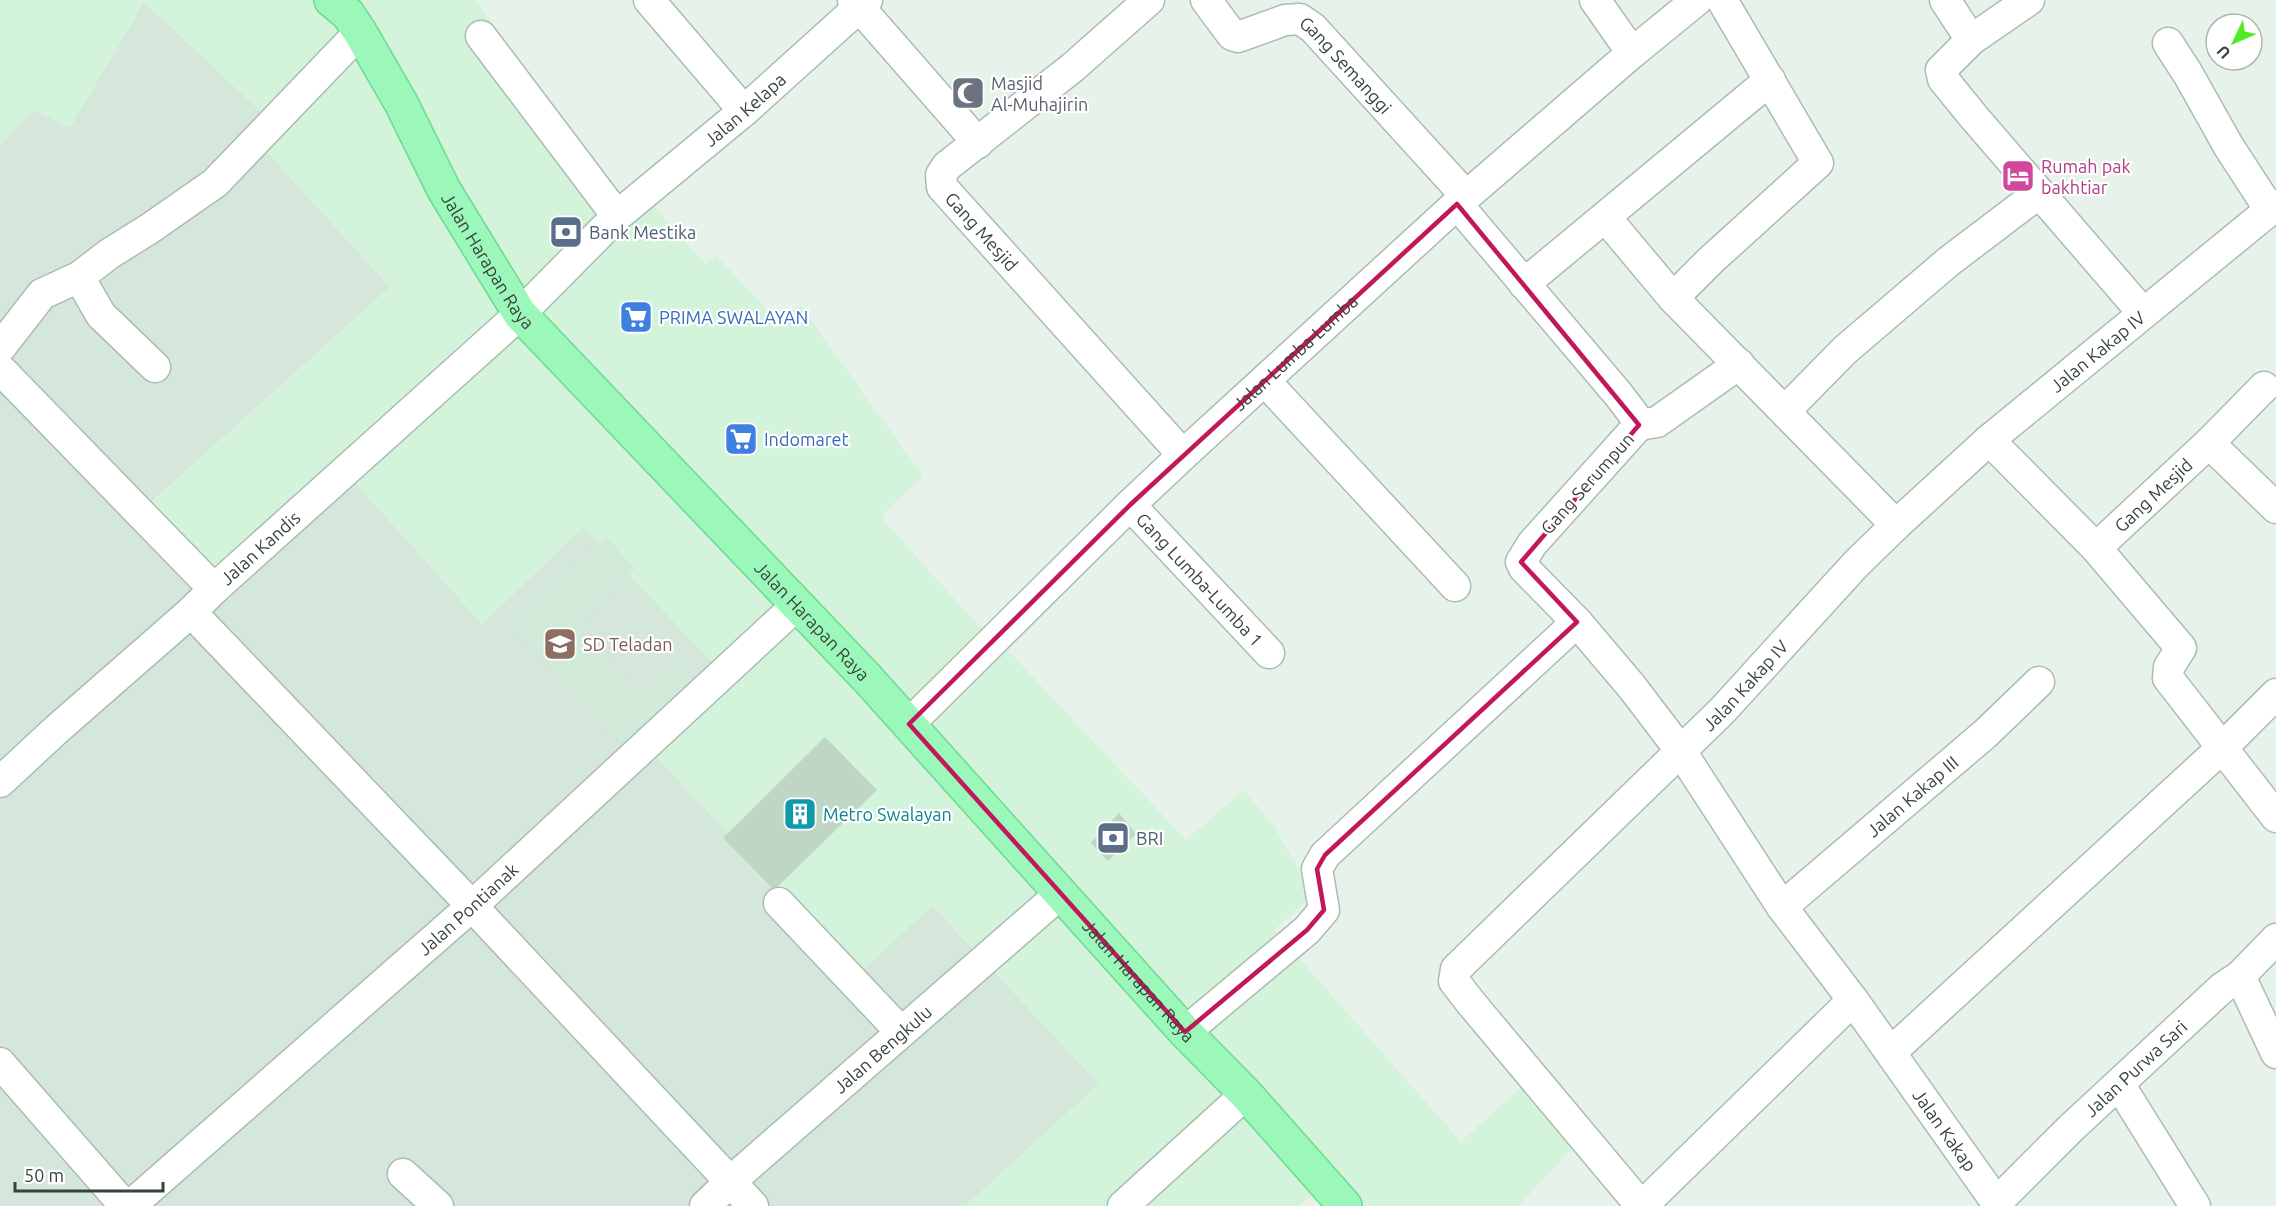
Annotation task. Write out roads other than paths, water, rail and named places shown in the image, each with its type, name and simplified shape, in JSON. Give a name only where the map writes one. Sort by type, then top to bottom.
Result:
[{"type":"main road","name":"Jalan Harapan Raya","points":[[331,0],[348,14],[360,32],[401,103],[444,190],[520,314],[798,604],[909,724],[1060,894],[1185,1032],[1246,1094],[1345,1206]]},
{"type":"street","points":[[649,0],[744,111]]},
{"type":"street","points":[[860,2],[978,143],[1072,68],[1149,0]]},
{"type":"street","name":"Gang Semanggi","points":[[1206,0],[1232,35],[1238,37],[1285,20],[1300,19],[1313,28],[1462,200]]},
{"type":"street","points":[[1594,0],[1632,53]]},
{"type":"street","name":"Jalan Lumba-Lumba","points":[[909,724],[1183,455],[1462,200],[1697,0]]},
{"type":"street","points":[[1673,298],[1711,260],[1818,163],[1722,0]]},
{"type":"street","points":[[1945,0],[1971,40]]},
{"type":"street","points":[[2029,0],[1971,40],[1941,70],[1943,79],[2143,313]]},
{"type":"street","name":"Jalan Kelapa","points":[[520,314],[617,216],[744,111],[860,2]]},
{"type":"street","points":[[214,589],[1,368],[42,294],[79,277],[109,254],[215,183],[360,32]]},
{"type":"street","points":[[481,36],[617,216]]},
{"type":"street","name":"Jalan Kakap IV","points":[[1641,1206],[1454,981],[1456,969],[1722,711],[1856,564],[1896,525],[1989,440],[2273,207],[2229,147],[2168,43]]},
{"type":"street","points":[[1524,284],[1770,80]]},
{"type":"street","name":"Gang Mesjid","points":[[978,143],[947,166],[941,175],[942,187],[1183,455]]},
{"type":"street","points":[[1785,411],[1845,350],[1887,313],[1948,262],[2039,193]]},
{"type":"street","name":"Gang Serumpun","points":[[1462,200],[1524,284],[1618,394],[1639,425],[1532,544],[1521,562],[1524,568],[1577,622]]},
{"type":"street","points":[[1606,218],[1673,298],[1896,525]]},
{"type":"street","points":[[79,277],[101,315],[155,367]]},
{"type":"street","name":"Jalan Kandis","points":[[0,782],[520,314]]},
{"type":"street","points":[[1639,425],[1657,422],[1739,364]]},
{"type":"street","points":[[1265,381],[1455,586]]},
{"type":"street","name":"Gang Mesjid","points":[[2096,548],[2209,443],[2264,387]]},
{"type":"street","points":[[1989,440],[2096,548],[2181,648],[2169,667],[2168,678],[2276,818]]},
{"type":"street","points":[[2209,443],[2276,508]]},
{"type":"street","name":"Gang Lumba-Lumba 1","points":[[1130,505],[1269,653]]},
{"type":"street","name":"Jalan Pontianak","points":[[130,1206],[472,906],[798,604]]},
{"type":"street","points":[[191,612],[472,906],[753,1206]]},
{"type":"street","points":[[1185,1032],[1307,930],[1324,910],[1317,869],[1326,855],[1577,622]]},
{"type":"street","name":"Jalan Kakap","points":[[1577,622],[1632,687],[1680,750],[1782,907],[1891,1052],[1997,1204]]},
{"type":"street","name":"Jalan Kakap III","points":[[1782,907],[1985,734],[2039,682]]},
{"type":"street","points":[[1891,1052],[2223,747],[2276,694]]},
{"type":"street","name":"Jalan Bengkulu","points":[[705,1206],[1060,894]]},
{"type":"street","points":[[779,903],[901,1032]]},
{"type":"street","name":"Jalan Purwa Sari","points":[[1997,1204],[2119,1084],[2222,988],[2240,975],[2276,939]]},
{"type":"street","points":[[2240,975],[2276,1053]]},
{"type":"street","points":[[1641,1206],[1853,1000]]},
{"type":"street","points":[[0,1063],[125,1206]]},
{"type":"street","points":[[2119,1084],[2195,1206]]},
{"type":"street","points":[[1123,1206],[1246,1094]]},
{"type":"street","points":[[403,1174],[438,1206]]},
{"type":"place","name":"Masjid Al-Muhajirin","points":[[968,93]]},
{"type":"place","name":"Rumah pak bakhtiar","points":[[2018,176]]},
{"type":"place","name":"Bank Mestika","points":[[566,232]]},
{"type":"place","name":"PRIMA SWALAYAN","points":[[636,317]]},
{"type":"place","name":"Indomaret","points":[[741,439]]},
{"type":"place","name":"SD Teladan","points":[[560,644]]},
{"type":"place","name":"Metro Swalayan","points":[[800,814]]},
{"type":"place","name":"BRI","points":[[1113,838]]}]
